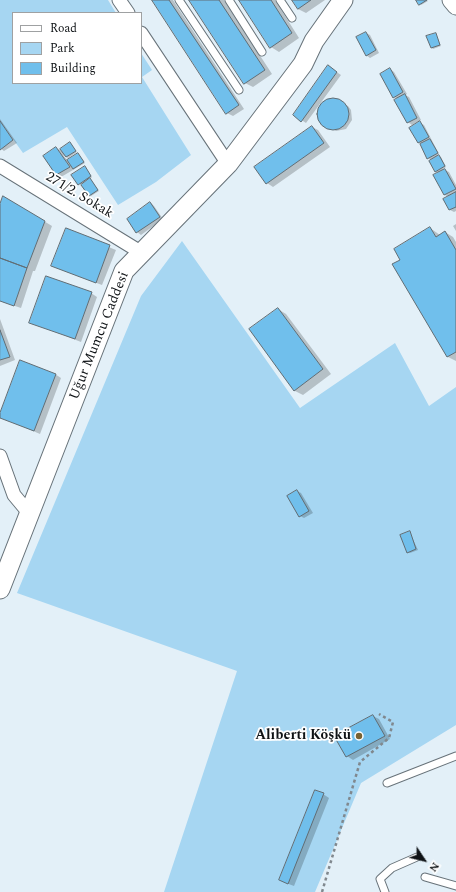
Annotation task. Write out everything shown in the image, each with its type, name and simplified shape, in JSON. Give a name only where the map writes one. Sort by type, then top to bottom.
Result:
[{"type":"main road","name":"Uğur Mumcu Caddesi","points":[[0,589],[124,271],[228,164],[304,64],[314,41],[343,0]]},
{"type":"main road","name":"Uğur Mumcu Caddesi","points":[[304,64],[326,48],[358,0]]},
{"type":"street","points":[[119,0],[127,12]]},
{"type":"street","points":[[451,0],[456,6]]},
{"type":"street","points":[[142,35],[228,164]]},
{"type":"street","name":"271/2. Sokak","points":[[0,166],[142,253]]},
{"type":"street","points":[[0,456],[14,495],[29,513]]},
{"type":"lane","points":[[179,0],[239,90]]},
{"type":"lane","points":[[229,0],[262,52]]},
{"type":"lane","points":[[280,0],[292,18]]},
{"type":"lane","points":[[387,783],[456,756]]},
{"type":"lane","points":[[385,892],[380,879],[392,868],[417,857]]},
{"type":"lane","points":[[425,877],[456,886]]},
{"type":"path","points":[[322,892],[360,762],[389,738],[393,722],[379,714]]},
{"type":"green space","points":[[0,0],[108,0],[115,12],[12,12],[12,84],[142,84],[142,77],[191,155],[156,182],[118,205],[67,127],[23,153],[0,121]]},
{"type":"green space","points":[[142,55],[152,70],[142,77]]},
{"type":"green space","points":[[182,241],[300,408],[395,343],[429,406],[456,387],[456,725],[361,783],[315,892],[164,892],[237,671],[17,593],[141,296]]},
{"type":"building","points":[[152,0],[169,0],[239,105],[226,114]]},
{"type":"building","points":[[189,0],[219,0],[265,70],[244,84]]},
{"type":"building","points":[[239,0],[271,0],[292,33],[270,48]]},
{"type":"building","points":[[292,0],[311,0],[298,9]]},
{"type":"building","points":[[416,0],[427,0],[419,5]]},
{"type":"building","points":[[366,32],[376,50],[366,56],[356,37]]},
{"type":"building","points":[[436,33],[440,45],[431,48],[426,36]]},
{"type":"building","points":[[328,65],[337,72],[301,122],[293,115]]},
{"type":"building","points":[[390,68],[403,92],[393,98],[380,74]]},
{"type":"building","points":[[405,94],[417,118],[407,123],[394,100]]},
{"type":"building","points":[[333,98],[342,101],[346,105],[349,114],[346,123],[342,127],[333,130],[324,127],[320,123],[317,114],[320,105],[324,101]]},
{"type":"building","points":[[0,121],[13,140],[0,150]]},
{"type":"building","points":[[420,121],[429,137],[418,143],[409,128]]},
{"type":"building","points":[[312,126],[324,143],[266,184],[254,167]]},
{"type":"building","points":[[430,139],[438,153],[427,159],[420,144]]},
{"type":"building","points":[[70,142],[76,151],[66,157],[60,149]]},
{"type":"building","points":[[56,147],[70,167],[56,175],[43,156]]},
{"type":"building","points":[[78,153],[84,162],[73,169],[67,160]]},
{"type":"building","points":[[439,155],[445,166],[435,172],[429,161]]},
{"type":"building","points":[[85,166],[91,176],[78,185],[71,175]]},
{"type":"building","points":[[445,169],[456,189],[444,195],[433,175]]},
{"type":"building","points":[[90,178],[98,190],[89,196],[81,185]]},
{"type":"building","points":[[456,192],[456,207],[449,210],[443,199]]},
{"type":"building","points":[[3,196],[45,221],[27,268],[0,258],[0,204]]},
{"type":"building","points":[[150,202],[160,217],[136,233],[127,219]]},
{"type":"building","points":[[430,227],[436,237],[445,231],[456,250],[456,352],[447,357],[392,264],[400,260],[394,249]]},
{"type":"building","points":[[66,228],[110,245],[96,283],[51,266]]},
{"type":"building","points":[[0,258],[27,268],[14,306],[0,301]]},
{"type":"building","points":[[46,276],[92,292],[75,339],[29,323]]},
{"type":"building","points":[[278,308],[323,369],[294,391],[249,329]]},
{"type":"building","points":[[0,330],[10,357],[0,360]]},
{"type":"building","points":[[20,360],[56,374],[34,431],[0,418],[0,413]]},
{"type":"building","points":[[297,490],[309,511],[299,517],[287,496]]},
{"type":"building","points":[[410,531],[416,549],[407,553],[400,535]]},
{"type":"building","name":"Aliberti Köşkü","points":[[373,715],[385,736],[346,757],[334,736]]},
{"type":"building","points":[[315,790],[324,793],[288,884],[279,880]]},
{"type":"place","name":"Aliberti Köşkü","points":[[359,736]]}]
